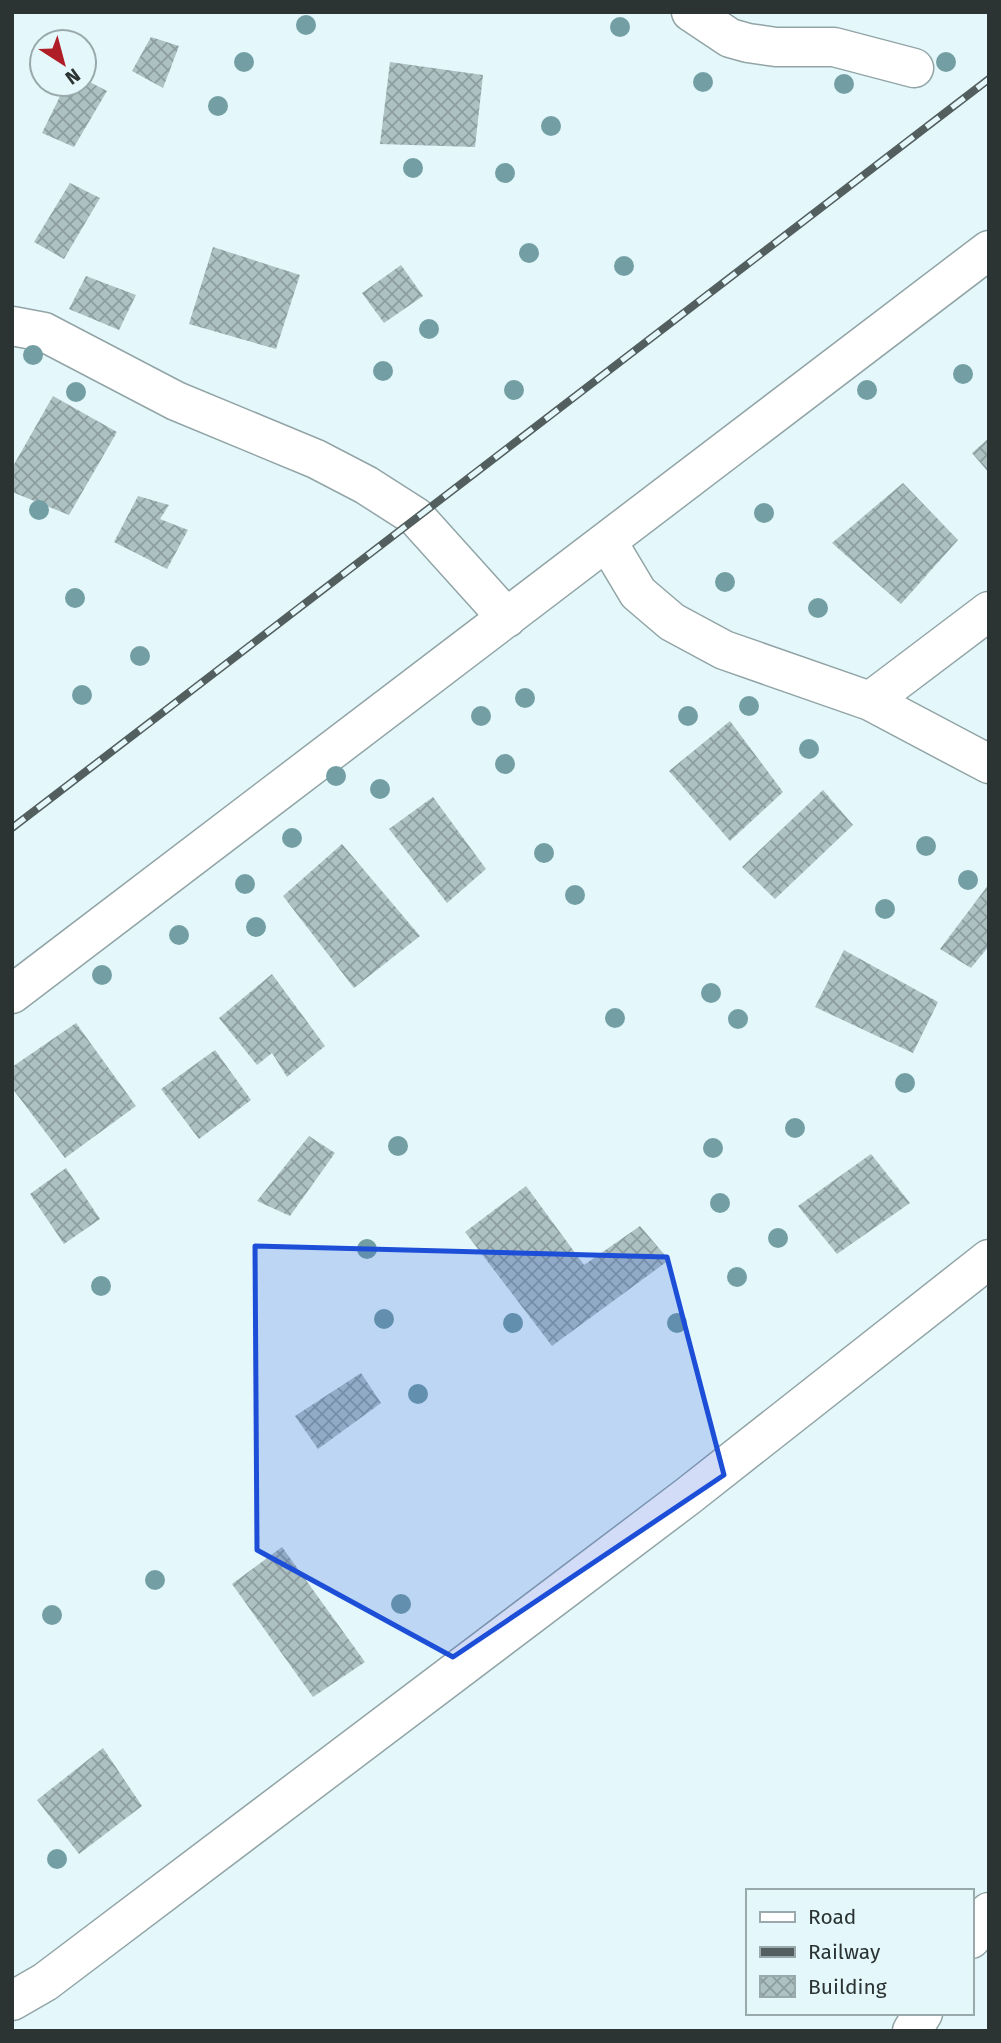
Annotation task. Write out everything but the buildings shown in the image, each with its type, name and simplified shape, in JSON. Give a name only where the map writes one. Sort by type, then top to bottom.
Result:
[{"type":"street","points":[[691,12],[730,38],[748,43],[776,47],[834,47],[914,68]]},
{"type":"street","points":[[12,994],[989,250]]},
{"type":"street","points":[[12,326],[44,332],[176,401],[316,459],[366,485],[416,517],[507,618]]},
{"type":"street","points":[[607,541],[638,593],[672,622],[724,650],[870,701],[989,764]]},
{"type":"street","points":[[870,701],[989,611]]},
{"type":"street","points":[[12,2001],[45,1982],[688,1496],[989,1259]]},
{"type":"street","points":[[973,1936],[989,1912]]},
{"type":"street","points":[[912,2031],[922,2015]]},
{"type":"highlighted area","points":[[255,1246],[667,1257],[724,1475],[453,1657],[257,1550]]},
{"type":"railway","points":[[12,828],[989,79]]}]
